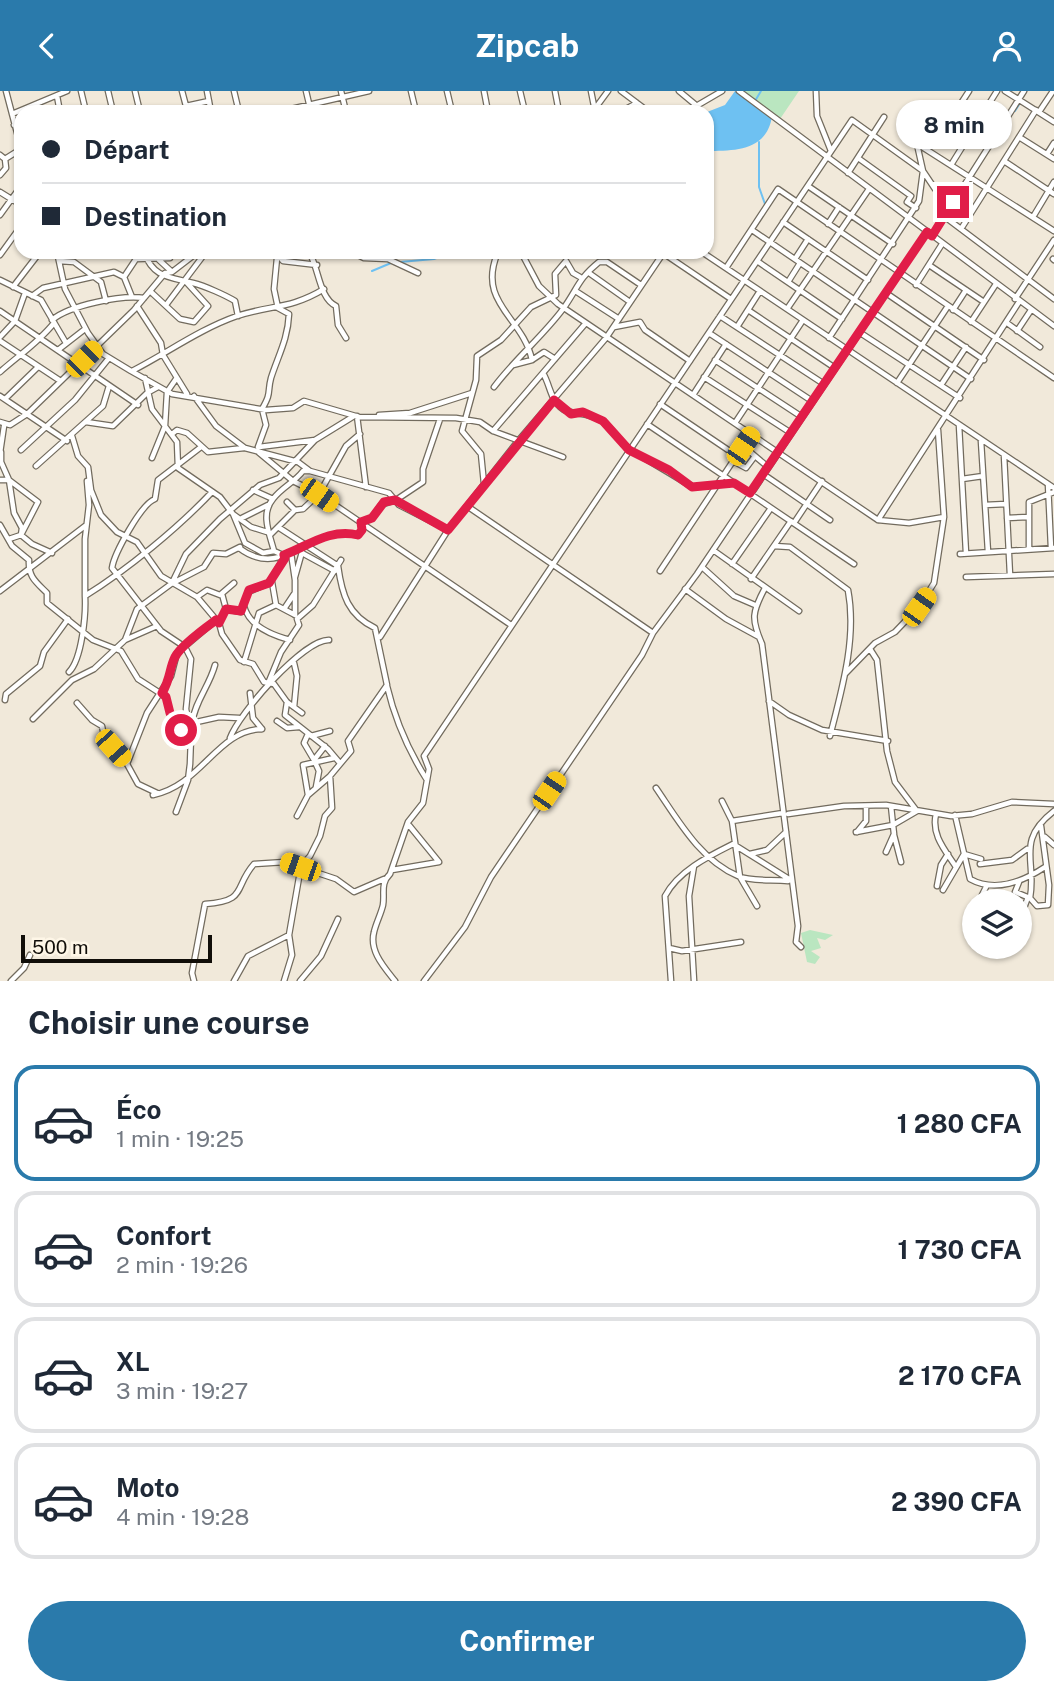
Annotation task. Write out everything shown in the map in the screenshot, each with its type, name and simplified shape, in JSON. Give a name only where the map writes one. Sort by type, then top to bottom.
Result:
[{"type":"street","points":[[6,91],[14,125]]},
{"type":"street","points":[[33,105],[67,91]]},
{"type":"street","points":[[207,91],[210,105]]},
{"type":"street","points":[[306,91],[309,105],[342,94],[369,91]]},
{"type":"street","points":[[621,91],[640,105]]},
{"type":"street","points":[[679,91],[696,105]]},
{"type":"street","points":[[699,105],[722,91]]},
{"type":"street","points":[[739,91],[1054,326]]},
{"type":"street","points":[[816,91],[817,116],[831,151]]},
{"type":"street","points":[[943,131],[969,91]]},
{"type":"street","points":[[951,165],[997,91]]},
{"type":"street","points":[[1005,91],[1054,122]]},
{"type":"street","points":[[424,981],[465,927],[491,877],[642,656],[653,633],[702,567],[899,274],[945,217],[1024,91]]},
{"type":"street","points":[[961,229],[1019,137],[1053,91]]},
{"type":"street","points":[[57,95],[59,105]]},
{"type":"street","points":[[191,105],[209,101]]},
{"type":"street","points":[[633,105],[637,103]]},
{"type":"street","points":[[848,173],[884,117]]},
{"type":"street","points":[[194,981],[192,973],[205,904],[233,898],[240,892],[246,873],[254,864],[285,862],[336,879],[354,892],[385,879],[392,870],[408,824],[423,803],[429,769],[425,756],[674,383],[829,159],[831,151],[852,120],[923,171]]},
{"type":"street","points":[[953,202],[935,189],[923,171],[914,131],[926,121],[964,144]]},
{"type":"street","points":[[1019,137],[1054,159]]},
{"type":"street","points":[[915,143],[1054,230]]},
{"type":"street","points":[[1047,155],[1054,143]]},
{"type":"street","points":[[5,159],[14,153]]},
{"type":"street","points":[[0,155],[5,159],[6,168],[0,175]]},
{"type":"street","points":[[858,158],[911,196],[907,202],[916,208]]},
{"type":"street","points":[[1004,161],[1052,192]]},
{"type":"street","points":[[829,338],[910,219],[916,208],[923,171]]},
{"type":"street","points":[[1033,217],[1052,192],[1054,182]]},
{"type":"street","points":[[808,186],[893,244]]},
{"type":"street","points":[[726,268],[778,189],[1054,378]]},
{"type":"street","points":[[787,309],[869,189]]},
{"type":"street","points":[[0,192],[14,201]]},
{"type":"street","points":[[0,215],[14,195]]},
{"type":"street","points":[[828,224],[839,207]]},
{"type":"street","points":[[945,217],[1053,296]]},
{"type":"street","points":[[783,222],[868,280]]},
{"type":"street","points":[[751,230],[971,379]]},
{"type":"street","points":[[1,252],[14,235]]},
{"type":"street","points":[[788,282],[808,239]]},
{"type":"street","points":[[878,520],[997,340],[1028,279],[1054,240]]},
{"type":"street","points":[[916,285],[942,244]]},
{"type":"street","points":[[13,287],[35,259]]},
{"type":"street","points":[[124,277],[131,262],[136,259]]},
{"type":"street","points":[[148,259],[162,277],[184,281],[235,301],[237,316]]},
{"type":"street","points":[[159,260],[164,259]]},
{"type":"street","points":[[21,535],[22,528],[14,513],[9,480],[1,462],[2,424],[27,414],[151,292],[162,277],[186,259]]},
{"type":"street","points":[[166,305],[201,259]]},
{"type":"street","points":[[256,449],[266,425],[261,409],[272,391],[271,377],[288,328],[289,314],[278,308],[274,289],[277,259]]},
{"type":"street","points":[[281,259],[318,265]]},
{"type":"street","points":[[314,259],[327,299],[336,306],[338,325],[346,338]]},
{"type":"street","points":[[388,259],[418,273]]},
{"type":"street","points":[[496,259],[491,280],[493,289],[530,347],[532,359]]},
{"type":"street","points":[[524,259],[534,279],[549,297],[563,308],[878,520],[909,523],[944,517]]},
{"type":"street","points":[[379,638],[448,530],[518,441],[606,338],[658,259]]},
{"type":"street","points":[[673,259],[732,299]]},
{"type":"street","points":[[712,259],[1048,484],[1052,492],[1052,548],[960,554]]},
{"type":"street","points":[[159,260],[172,272]]},
{"type":"street","points":[[106,301],[101,282],[74,262],[59,261],[73,308],[96,346],[109,358],[167,392],[261,409],[293,408],[309,402],[328,410],[356,416],[480,422],[493,431],[563,457]]},
{"type":"street","points":[[484,484],[481,454],[462,431],[472,393],[477,356],[501,340],[531,307],[556,295],[555,274],[566,261],[573,273],[580,277]]},
{"type":"street","points":[[494,387],[509,366],[530,347],[563,308],[580,277],[589,273],[594,266],[604,261],[641,285]]},
{"type":"street","points":[[757,261],[842,319]]},
{"type":"street","points":[[929,265],[984,302]]},
{"type":"street","points":[[32,296],[43,288],[114,272],[124,277],[132,297]]},
{"type":"street","points":[[589,273],[630,302]]},
{"type":"street","points":[[0,280],[41,300],[66,342]]},
{"type":"street","points":[[151,292],[180,319],[194,322],[208,306],[184,281]]},
{"type":"street","points":[[971,322],[996,284]]},
{"type":"street","points":[[131,371],[178,344],[237,316],[278,308],[310,298],[324,289]]},
{"type":"street","points":[[897,383],[935,326],[966,290]]},
{"type":"street","points":[[737,327],[760,291]]},
{"type":"street","points":[[202,301],[211,292]]},
{"type":"street","points":[[577,292],[619,319]]},
{"type":"street","points":[[25,293],[16,321],[0,339],[60,380]]},
{"type":"street","points":[[886,293],[984,360]]},
{"type":"street","points":[[0,372],[19,352],[41,338],[53,321],[73,308],[132,297],[145,298]]},
{"type":"street","points":[[137,306],[161,343],[163,355],[187,394]]},
{"type":"street","points":[[748,310],[835,367]]},
{"type":"street","points":[[1017,331],[1031,310]]},
{"type":"street","points":[[0,311],[138,405]]},
{"type":"street","points":[[720,316],[824,384]]},
{"type":"street","points":[[735,423],[803,320]]},
{"type":"street","points":[[613,327],[640,322],[645,330],[690,361]]},
{"type":"street","points":[[1006,323],[1040,347]]},
{"type":"street","points":[[493,431],[586,324]]},
{"type":"street","points":[[58,351],[85,329]]},
{"type":"street","points":[[859,332],[960,398]]},
{"type":"street","points":[[709,333],[812,401]]},
{"type":"street","points":[[693,395],[726,344]]},
{"type":"street","points":[[940,385],[966,347]]},
{"type":"street","points":[[509,366],[544,352],[555,359]]},
{"type":"street","points":[[21,450],[86,388],[93,374],[109,358]]},
{"type":"street","points":[[715,360],[802,417]]},
{"type":"street","points":[[38,367],[3,397],[69,438],[78,456],[88,467],[89,505],[83,631],[71,670],[72,680]]},
{"type":"street","points":[[543,373],[554,400],[571,414],[583,412],[603,421],[629,450],[669,470],[692,487],[734,483]]},
{"type":"street","points":[[704,377],[790,433]]},
{"type":"street","points":[[145,378],[152,409],[177,442],[177,463],[190,479],[212,492],[251,527],[269,533]]},
{"type":"street","points":[[152,458],[165,426],[167,392],[176,379]]},
{"type":"street","points":[[36,466],[103,406],[109,386]]},
{"type":"street","points":[[86,422],[113,426],[138,405],[147,393],[159,386]]},
{"type":"street","points":[[172,583],[188,551],[253,490],[279,478],[292,461],[315,440],[356,416],[410,413],[472,393]]},
{"type":"street","points":[[194,395],[216,426],[245,448]]},
{"type":"street","points":[[660,404],[746,468],[755,456]]},
{"type":"street","points":[[356,416],[366,487]]},
{"type":"street","points":[[360,523],[372,518],[384,502],[395,500],[422,482],[425,461],[440,418]]},
{"type":"street","points":[[647,424],[854,564]]},
{"type":"street","points":[[959,425],[966,553]]},
{"type":"street","points":[[172,434],[177,430],[187,433],[208,452],[256,449],[292,461],[310,471],[390,493],[395,500],[448,530]]},
{"type":"street","points":[[845,674],[870,649],[895,632],[930,592],[938,570],[940,530],[944,517],[938,430]]},
{"type":"street","points":[[269,533],[295,510],[303,509],[319,495],[346,446],[360,434]]},
{"type":"street","points":[[660,571],[751,434]]},
{"type":"street","points":[[256,449],[315,440]]},
{"type":"street","points":[[981,440],[988,552]]},
{"type":"street","points":[[743,446],[768,467]]},
{"type":"street","points":[[190,734],[186,706],[191,659],[185,647],[169,639],[157,626],[112,568],[114,557],[128,537],[140,509],[155,499],[158,480],[201,447]]},
{"type":"street","points":[[256,449],[293,481],[319,495],[511,625]]},
{"type":"street","points":[[1004,455],[1010,575]]},
{"type":"street","points":[[242,518],[269,504],[284,485],[293,481],[303,471],[310,471]]},
{"type":"street","points":[[763,474],[830,520]]},
{"type":"street","points":[[88,477],[99,512],[117,532],[128,537],[159,574],[197,597],[217,621],[222,634],[244,662],[253,664],[262,680],[270,682],[287,702],[302,713]]},
{"type":"street","points":[[962,478],[983,477]]},
{"type":"street","points":[[0,479],[9,480],[38,502],[21,535],[9,539]]},
{"type":"street","points":[[751,579],[822,481]]},
{"type":"street","points":[[253,490],[273,499]]},
{"type":"street","points":[[85,596],[191,514],[212,492]]},
{"type":"street","points":[[1030,549],[1028,502],[1052,492]]},
{"type":"street","points":[[287,502],[295,510]]},
{"type":"street","points":[[269,504],[269,533],[274,551]]},
{"type":"street","points":[[985,505],[1006,504]]},
{"type":"street","points":[[467,506],[653,633]]},
{"type":"street","points":[[732,565],[771,507]]},
{"type":"street","points":[[232,512],[245,543],[263,553],[274,551],[284,555]]},
{"type":"street","points":[[1007,518],[1029,517]]},
{"type":"street","points":[[295,577],[301,551],[307,545],[345,532],[358,535],[362,530],[360,523]]},
{"type":"street","points":[[0,591],[86,524]]},
{"type":"street","points":[[0,526],[29,560],[28,570],[33,581],[47,593],[47,603],[99,643],[115,648],[126,657],[138,679],[152,690],[162,693],[185,739]]},
{"type":"street","points":[[278,527],[307,545],[336,569],[349,609],[356,618],[375,628],[394,715],[427,780]]},
{"type":"street","points":[[21,535],[32,544],[52,553]]},
{"type":"street","points":[[125,640],[133,615],[141,606],[172,583],[204,567],[213,552],[226,554],[245,543]]},
{"type":"street","points":[[774,546],[790,547],[848,590],[851,603],[845,674],[831,733]]},
{"type":"street","points":[[239,548],[258,560],[301,551],[336,569]]},
{"type":"street","points":[[713,550],[799,611]]},
{"type":"street","points":[[277,688],[275,675],[279,655],[299,625],[291,553]]},
{"type":"street","points":[[226,609],[241,611],[249,590],[264,587],[272,580],[285,558],[284,555]]},
{"type":"street","points":[[296,617],[313,605],[341,560]]},
{"type":"street","points":[[702,567],[734,596],[755,605]]},
{"type":"street","points":[[966,577],[1054,574]]},
{"type":"street","points":[[272,580],[276,605]]},
{"type":"street","points":[[222,594],[234,583]]},
{"type":"street","points":[[765,588],[755,605],[752,624],[759,637],[785,813],[798,926],[796,941],[801,947]]},
{"type":"street","points":[[685,589],[726,619],[759,637]]},
{"type":"street","points":[[197,597],[205,590],[222,594]]},
{"type":"street","points":[[222,594],[226,609]]},
{"type":"street","points":[[284,609],[295,594]]},
{"type":"street","points":[[276,605],[296,617]]},
{"type":"street","points":[[244,662],[259,613],[276,605]]},
{"type":"street","points":[[244,606],[248,618],[256,624],[290,640]]},
{"type":"street","points":[[127,764],[146,713],[172,676],[175,657],[217,621],[226,609]]},
{"type":"street","points":[[5,700],[6,695],[40,666],[44,652],[68,619]]},
{"type":"street","points":[[33,719],[72,680],[94,669],[125,640],[157,626]]},
{"type":"street","points":[[76,703],[102,726],[105,741],[127,764],[138,784],[155,794],[171,792],[188,780],[230,738],[251,702],[275,675],[294,663],[313,645],[330,640]]},
{"type":"street","points":[[870,649],[877,660],[895,782],[917,811]]},
{"type":"street","points":[[294,663],[297,672],[294,707]]},
{"type":"street","points":[[176,812],[188,780],[192,723],[201,695],[211,683],[215,665]]},
{"type":"street","points":[[308,795],[303,766],[315,761],[337,760],[351,751],[348,741],[387,685]]},
{"type":"street","points":[[250,693],[253,718]]},
{"type":"street","points":[[768,701],[789,715],[831,733],[888,741]]},
{"type":"street","points":[[287,702],[284,713],[308,736],[325,746],[337,760]]},
{"type":"street","points":[[186,706],[195,714]]},
{"type":"street","points":[[230,738],[262,729],[253,718],[244,713]]},
{"type":"street","points":[[192,723],[219,717],[240,718]]},
{"type":"street","points":[[277,721],[286,728],[299,727]]},
{"type":"street","points":[[308,736],[330,731]]},
{"type":"street","points":[[308,736],[304,745],[319,771],[316,788]]},
{"type":"street","points":[[315,761],[325,746]]},
{"type":"street","points":[[297,816],[308,795],[330,776],[337,760]]},
{"type":"street","points":[[284,981],[292,955],[289,935],[300,867],[310,856],[320,836],[325,816],[332,808],[330,776]]},
{"type":"street","points":[[656,787],[683,829],[708,856],[740,877],[792,882]]},
{"type":"street","points":[[722,801],[732,821],[733,844],[740,877],[757,906]]},
{"type":"street","points":[[732,821],[866,806],[891,806],[955,815],[1012,802],[1054,804]]},
{"type":"street","points":[[866,806],[866,821],[856,832],[893,825],[917,811]]},
{"type":"street","points":[[891,806],[901,862]]},
{"type":"street","points":[[1031,889],[1034,879],[1030,874],[1030,838],[1054,812]]},
{"type":"street","points":[[936,814],[933,824],[938,840],[956,867]]},
{"type":"street","points":[[955,815],[970,879],[988,885],[1020,881],[1045,867]]},
{"type":"street","points":[[392,870],[439,862],[408,824]]},
{"type":"street","points":[[1032,901],[1037,906],[1048,905],[1049,885],[1041,826]]},
{"type":"street","points":[[749,854],[767,850],[786,832]]},
{"type":"street","points":[[886,852],[894,834]]},
{"type":"street","points":[[1044,836],[1054,845]]},
{"type":"street","points":[[671,981],[665,896],[671,885],[695,865],[733,844]]},
{"type":"street","points":[[733,844],[792,882]]},
{"type":"street","points":[[964,854],[981,862],[1012,860],[1028,848]]},
{"type":"street","points":[[937,886],[941,865],[948,854]]},
{"type":"street","points":[[943,890],[964,854]]},
{"type":"street","points":[[694,981],[690,880],[695,865]]},
{"type":"street","points":[[684,874],[690,880]]},
{"type":"street","points":[[385,879],[383,903],[373,934],[381,963],[395,981]]},
{"type":"street","points":[[1016,889],[1020,881]]},
{"type":"street","points":[[986,889],[988,885]]},
{"type":"street","points":[[300,981],[321,956],[338,919]]},
{"type":"street","points":[[234,981],[248,956],[289,935]]},
{"type":"street","points":[[669,948],[691,949],[741,942]]},
{"type":"street","points":[[11,981],[21,973],[30,955]]},
{"type":"green space","points":[[744,91],[799,91],[780,119]]},
{"type":"green space","points":[[810,930],[833,935],[825,940],[817,938],[821,948],[811,951],[820,957],[815,964],[807,962],[801,933]]},
{"type":"water","points":[[735,91],[772,116],[764,136],[748,147],[714,151],[714,109],[725,105]]},
{"type":"waterway","points":[[755,101],[761,91]]},
{"type":"waterway","points":[[1015,111],[1020,103]]},
{"type":"waterway","points":[[759,142],[759,187],[765,204]]},
{"type":"waterway","points":[[400,262],[434,259]]},
{"type":"waterway","points":[[372,271],[391,263]]},
{"type":"route","points":[[181,730],[162,693],[172,676],[177,653],[201,630],[216,620],[219,623],[226,609],[241,611],[249,590],[264,587],[274,579],[284,555],[332,535],[345,532],[358,535],[362,530],[361,522],[372,518],[384,502],[395,500],[399,505],[448,530],[554,400],[564,411],[571,414],[583,412],[603,421],[629,450],[669,470],[692,487],[734,483],[750,493],[927,232],[932,236],[953,202]]}]
